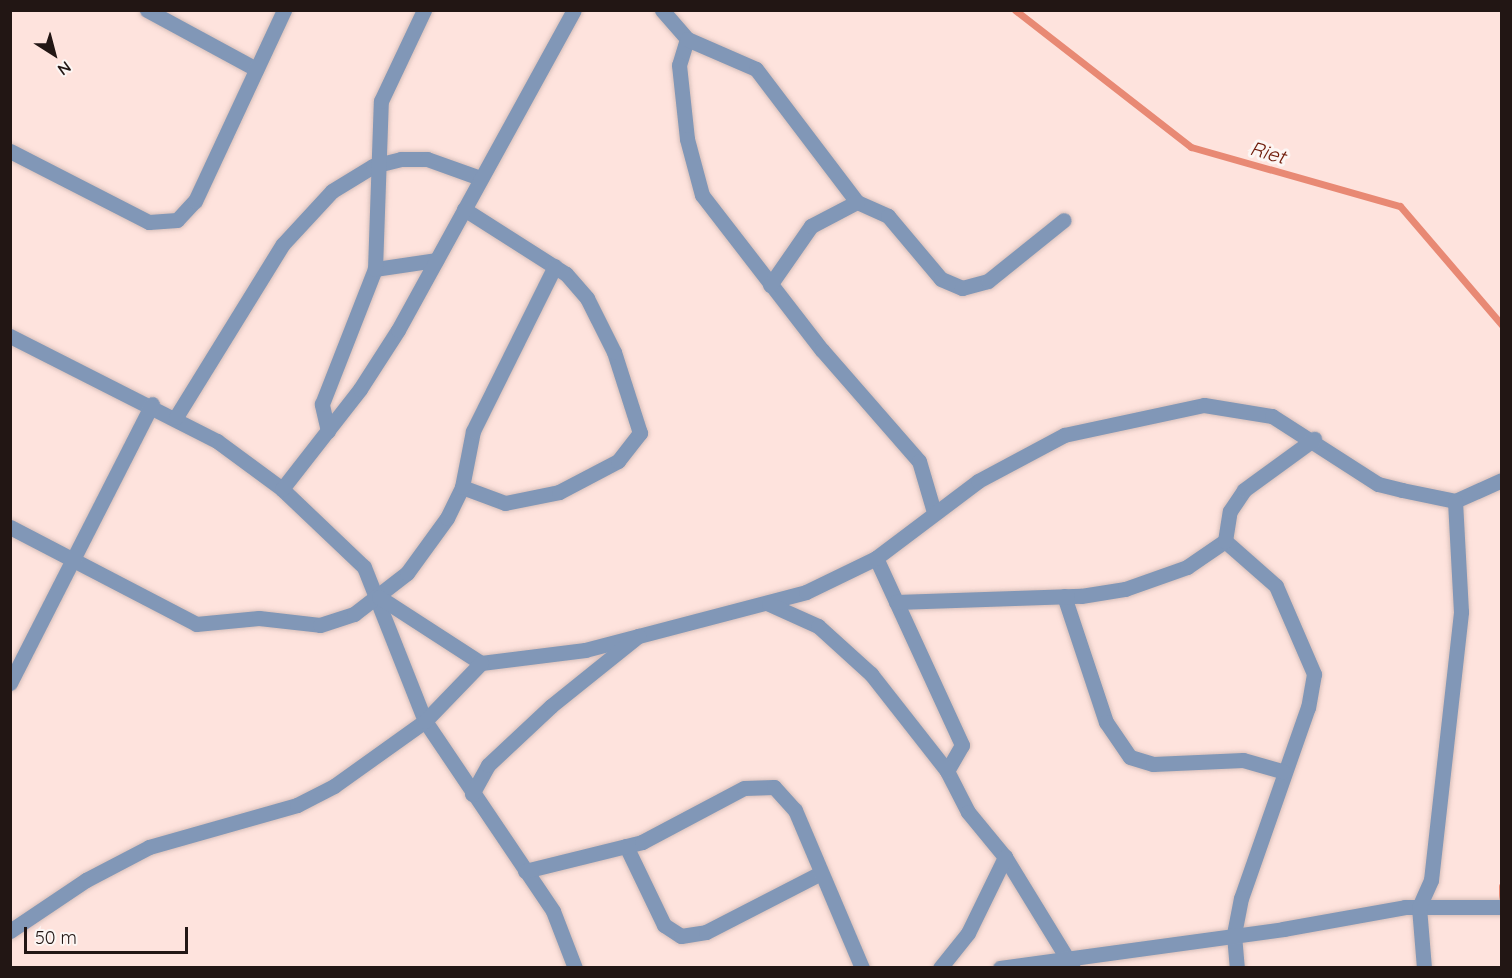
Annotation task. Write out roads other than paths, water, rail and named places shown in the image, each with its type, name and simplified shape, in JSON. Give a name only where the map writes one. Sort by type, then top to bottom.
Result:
[{"type":"street","points":[[147,10],[256,69]]},
{"type":"street","points":[[10,151],[149,222],[172,223],[195,201],[284,10]]},
{"type":"street","points":[[328,431],[322,404],[375,269],[381,101],[424,10]]},
{"type":"street","points":[[662,10],[687,39],[756,69],[857,202],[888,216],[941,279],[962,288],[988,281],[1064,220]]},
{"type":"street","points":[[282,489],[373,369],[436,260],[571,11]]},
{"type":"street","points":[[687,39],[680,65],[696,181],[706,202],[770,285],[919,461],[934,512]]},
{"type":"street","points":[[176,417],[300,222],[332,191],[378,165],[428,159],[480,178]]},
{"type":"street","points":[[770,285],[811,226],[857,202]]},
{"type":"street","points":[[462,487],[505,503],[559,492],[618,461],[638,441],[639,422],[614,352],[587,298],[555,266],[464,209]]},
{"type":"street","points":[[375,269],[436,260]]},
{"type":"street","points":[[10,526],[74,557],[180,617],[210,626],[260,618],[320,625],[354,614],[379,597],[421,555],[462,487],[473,431],[555,266]]},
{"type":"street","points":[[10,336],[176,417],[282,489],[364,567],[379,597],[425,721],[472,794],[553,911],[575,968]]},
{"type":"street","points":[[10,683],[152,404]]},
{"type":"street","points":[[10,931],[86,880],[150,847],[297,805],[334,786],[425,721],[481,663],[585,650],[645,631],[769,604],[876,558],[934,512],[1064,435],[1159,411],[1238,407],[1272,416],[1314,439],[1378,484],[1455,501],[1502,480]]},
{"type":"street","points":[[896,602],[1064,596],[1139,585],[1202,561],[1225,541],[1230,511],[1244,490],[1314,439]]},
{"type":"street","points":[[1424,968],[1419,907],[1431,880],[1454,704],[1462,574],[1455,501]]},
{"type":"street","points":[[1225,541],[1276,586],[1312,662],[1311,698],[1282,771],[1250,866],[1234,935],[1237,968]]},
{"type":"street","points":[[876,558],[962,745],[948,771]]},
{"type":"street","points":[[1064,596],[1106,722],[1130,757],[1153,764],[1243,760],[1282,771]]},
{"type":"street","points":[[379,597],[481,663]]},
{"type":"street","points":[[769,604],[819,626],[871,674],[948,771],[968,812],[1005,857],[1071,962]]},
{"type":"street","points":[[472,794],[489,765],[551,706],[645,631]]},
{"type":"street","points":[[525,871],[567,856],[626,846],[762,784],[787,797],[862,968]]},
{"type":"street","points":[[626,846],[664,925],[681,936],[706,932],[821,873]]},
{"type":"street","points":[[939,968],[968,933],[1005,857]]},
{"type":"street","points":[[1000,968],[1071,962],[1419,907],[1486,909],[1502,907]]},
{"type":"waterway","name":"Riet","points":[[1015,10],[1191,147],[1400,206],[1502,325]]},
{"type":"waterway","name":"Riet","points":[[1502,886],[1502,899]]}]
